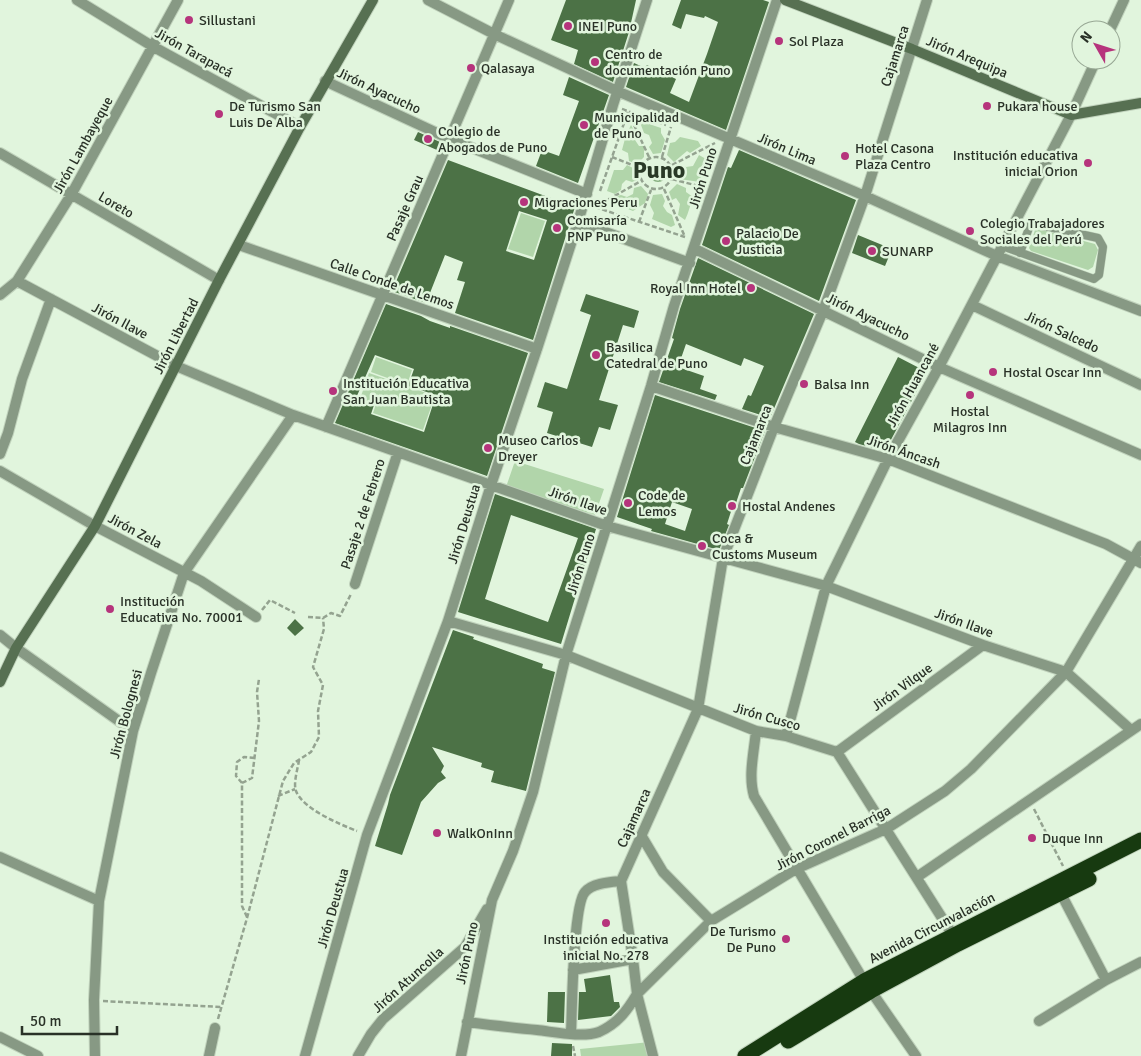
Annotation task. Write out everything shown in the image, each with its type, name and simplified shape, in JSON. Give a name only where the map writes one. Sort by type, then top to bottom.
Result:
[{"type":"highway","name":"Avenida Circunvalación","points":[[757,1054],[868,986],[1062,885],[1141,840]]},
{"type":"highway","name":"Avenida Circunvalación","points":[[1062,885],[1141,851]]},
{"type":"street","name":"Jirón Tarapacá","points":[[76,0],[152,46],[300,127]]},
{"type":"street","name":"Jirón Lambayeque","points":[[0,295],[17,281],[72,195],[178,0]]},
{"type":"street","name":"Jirón Libertad","points":[[0,682],[16,648],[95,526],[219,280],[325,81],[373,0]]},
{"type":"street","name":"Jirón Lima","points":[[428,0],[494,34],[729,140],[1141,310]]},
{"type":"street","name":"Pasaje Grau","points":[[326,427],[509,0]]},
{"type":"street","name":"Jirón Deustua","points":[[305,1056],[367,835],[448,620],[568,256],[647,0]]},
{"type":"street","name":"Jirón Puno","points":[[461,1056],[492,900],[513,851],[533,792],[566,655],[652,386],[674,306],[690,264],[729,140],[777,0]]},
{"type":"street","name":"Jirón Arequipa","points":[[785,0],[912,49],[1071,115]]},
{"type":"street","name":"Cajamarca","points":[[621,881],[698,709],[723,558],[774,427],[824,311],[865,196],[927,0]]},
{"type":"street","points":[[1115,20],[1124,0]]},
{"type":"street","name":"Jirón Huancané","points":[[786,736],[826,586],[888,459],[972,305],[1071,115],[1091,70]]},
{"type":"street","name":"Jirón Ayacucho","points":[[325,81],[450,139],[587,194]]},
{"type":"street","points":[[1071,115],[1141,103]]},
{"type":"street","name":"Loreto","points":[[0,153],[219,280]]},
{"type":"street","points":[[578,222],[690,264]]},
{"type":"street","name":"Calle Conde de Lemos","points":[[238,245],[537,350]]},
{"type":"street","name":"Jirón Ayacucho","points":[[695,249],[939,367],[1141,455]]},
{"type":"street","name":"Jirón Ilave","points":[[17,281],[176,366],[293,416],[607,526],[826,586],[984,645],[1066,672],[1131,730]]},
{"type":"street","points":[[0,454],[8,433],[22,379],[51,299]]},
{"type":"street","name":"Jirón Salcedo","points":[[972,305],[1141,385]]},
{"type":"street","name":"Jirón Áncash","points":[[652,386],[774,427],[888,459],[1106,544],[1138,561]]},
{"type":"street","name":"Jirón Bolognesi","points":[[95,1056],[94,1000],[99,901],[133,731],[184,573],[293,416]]},
{"type":"street","name":"Pasaje 2 de Febrero","points":[[355,584],[398,452]]},
{"type":"street","name":"Jirón Zela","points":[[0,471],[95,526],[201,581],[256,617]]},
{"type":"street","name":"Jirón Coronel Barriga","points":[[467,1022],[571,1034],[596,1032],[610,1026],[620,1019],[637,994],[711,921],[796,869],[886,829],[945,791],[971,769],[1066,672],[1138,561],[1141,546]]},
{"type":"street","name":"Jirón Cusco","points":[[448,620],[566,655],[756,731],[786,736],[837,752]]},
{"type":"street","points":[[0,635],[133,731]]},
{"type":"street","name":"Jirón Vilque","points":[[837,752],[984,645]]},
{"type":"street","points":[[917,877],[1141,724]]},
{"type":"street","points":[[756,731],[752,788],[754,796],[796,869],[868,986],[916,1056]]},
{"type":"street","points":[[837,752],[956,940]]},
{"type":"street","points":[[641,835],[663,872],[711,921]]},
{"type":"street","points":[[0,857],[99,901]]},
{"type":"street","points":[[571,1034],[573,970],[580,901],[582,895],[592,886],[621,881],[637,994],[653,1056]]},
{"type":"street","points":[[1062,885],[1106,980]]},
{"type":"street","name":"Jirón Atuncolla","points":[[358,1056],[370,1034],[383,1019],[464,947],[492,900]]},
{"type":"street","points":[[573,970],[633,959]]},
{"type":"street","points":[[1039,1021],[1106,980],[1141,962]]},
{"type":"street","points":[[209,1056],[215,1028]]},
{"type":"street","points":[[0,1038],[38,1056]]},
{"type":"lane","points":[[1000,251],[1020,253],[1094,279],[1099,275],[1103,247],[1098,238],[1035,224],[1030,225],[1020,253]]},
{"type":"path","points":[[595,207],[628,112],[649,158]]},
{"type":"path","points":[[662,157],[671,127]]},
{"type":"path","points":[[672,165],[717,143]]},
{"type":"path","points":[[612,157],[640,168]]},
{"type":"path","points":[[662,157],[672,165],[672,179],[664,189],[651,190],[641,181],[640,168],[649,158],[662,157]]},
{"type":"path","points":[[672,179],[702,187]]},
{"type":"path","points":[[595,207],[641,181]]},
{"type":"path","points":[[595,207],[685,237],[664,189]]},
{"type":"path","points":[[639,222],[651,190]]},
{"type":"path","points":[[308,617],[323,618],[331,613],[340,616],[355,584]]},
{"type":"path","points":[[256,617],[270,600],[295,613]]},
{"type":"path","points":[[215,1028],[247,918],[283,781],[294,763],[311,752],[319,737],[318,712],[323,685],[313,667],[324,629],[323,618]]},
{"type":"path","points":[[242,783],[252,778],[259,721],[258,679]]},
{"type":"path","points":[[247,918],[242,906],[242,783],[236,776],[237,762],[244,757],[255,758]]},
{"type":"path","points":[[299,760],[295,789],[301,800],[333,821],[367,835]]},
{"type":"path","points":[[278,796],[295,789]]},
{"type":"path","points":[[1030,801],[1062,885]]},
{"type":"path","points":[[94,1000],[222,1007]]},
{"type":"shaded area","points":[[643,122],[661,128],[661,133],[665,140],[661,153],[653,154],[649,147],[652,143],[649,135],[644,133],[641,125]]},
{"type":"shaded area","points":[[631,125],[637,136],[635,140],[639,146],[644,146],[644,157],[637,164],[629,161],[628,153],[622,150]]},
{"type":"shaded area","points":[[680,137],[698,141],[701,146],[690,153],[687,151],[674,162],[667,155],[670,143],[675,142]]},
{"type":"shaded area","points":[[699,155],[706,159],[700,182],[679,179],[678,167],[682,165],[686,167],[693,166]]},
{"type":"shaded area","points":[[627,165],[635,169],[634,172],[637,180],[632,182],[626,180],[622,184],[621,190],[615,194],[607,191],[614,170],[623,170]]},
{"type":"shaded area","points":[[655,166],[661,166],[666,171],[664,180],[655,182],[650,177],[650,171]]},
{"type":"shaded area","points":[[677,184],[686,188],[686,192],[693,197],[685,220],[678,215],[680,204],[676,198],[672,200],[669,192]]},
{"type":"shaded area","points":[[641,186],[648,194],[645,203],[633,211],[615,204],[617,196],[627,197],[633,194],[634,188]]},
{"type":"shaded area","points":[[662,194],[665,201],[663,206],[672,215],[675,225],[671,227],[652,219],[654,213],[650,205],[653,195]]},
{"type":"shaded area","points":[[521,213],[545,221],[533,257],[508,249]]},
{"type":"shaded area","points":[[1039,229],[1095,244],[1098,250],[1093,267],[1088,270],[1031,251],[1029,248],[1035,230]]},
{"type":"shaded area","points":[[376,357],[412,370],[407,385],[371,372]]},
{"type":"shaded area","points":[[369,373],[435,396],[423,430],[373,413],[376,404],[360,399]]},
{"type":"shaded area","points":[[515,461],[604,489],[595,515],[506,487]]},
{"type":"shaded area","points":[[650,1042],[651,1056],[581,1056],[580,1049]]},
{"type":"building","points":[[566,0],[636,0],[629,32],[613,82],[574,64],[578,50],[551,40]]},
{"type":"building","points":[[681,0],[763,0],[769,2],[726,130],[626,87],[634,63],[645,68],[647,65],[676,79],[670,93],[689,102],[718,22],[705,16],[704,18],[686,14],[681,29],[672,25]]},
{"type":"building","name":"Municipalidad de Puno","points":[[569,77],[609,95],[578,183],[536,166],[542,150],[559,156],[579,101],[563,95]]},
{"type":"building","points":[[418,132],[440,142],[437,150],[414,140]]},
{"type":"building","points":[[739,150],[856,200],[819,301],[702,245],[728,167],[731,168]]},
{"type":"building","points":[[448,160],[575,207],[533,340],[455,313],[465,282],[457,280],[463,262],[445,255],[426,303],[392,291]],"holes":[[[519,211],[547,220],[534,260],[506,251]]]},
{"type":"building","name":"SUNARP","points":[[858,235],[892,249],[885,266],[852,253]]},
{"type":"building","points":[[698,258],[814,314],[770,418],[742,409],[748,395],[751,396],[764,366],[744,358],[741,366],[686,344],[678,367],[704,376],[700,389],[717,395],[715,400],[659,382],[674,339],[672,338],[680,309]]},
{"type":"building","name":"Basilica Catedral de Puno","points":[[586,294],[639,311],[634,328],[623,325],[599,400],[618,405],[610,430],[599,427],[592,447],[547,433],[553,412],[537,407],[545,382],[567,389],[591,315],[580,311]]},
{"type":"building","points":[[386,304],[450,328],[450,326],[528,353],[487,476],[335,423]],"holes":[[[375,355],[414,369],[408,386],[436,395],[424,432],[371,414],[374,405],[356,398]]]},
{"type":"building","points":[[898,357],[927,372],[885,451],[859,444],[855,442]]},
{"type":"building","points":[[655,395],[765,431],[743,488],[741,488],[736,503],[734,502],[727,524],[729,525],[719,550],[651,531],[652,529],[617,517]],"holes":[[[672,502],[692,509],[685,531],[665,524]]]},
{"type":"building","points":[[495,494],[596,529],[561,644],[458,612]],"holes":[[[511,515],[578,538],[548,622],[485,599]]]},
{"type":"building","points":[[295,619],[304,628],[295,636],[287,628]]},
{"type":"building","points":[[453,630],[543,664],[542,668],[555,672],[526,791],[491,782],[494,771],[481,767],[482,763],[432,747],[444,766],[441,772],[446,778],[438,783],[421,802],[402,855],[375,846],[390,795]]},
{"type":"building","points":[[610,975],[614,1002],[619,1002],[620,1007],[611,1016],[578,1020],[579,992],[586,992],[584,979]]},
{"type":"building","points":[[548,992],[565,992],[564,1023],[547,1022]]},
{"type":"building","points":[[552,1043],[572,1044],[572,1056],[551,1056]]},
{"type":"place","name":"Sillustani","points":[[189,20]]},
{"type":"place","name":"INEI Puno","points":[[568,26]]},
{"type":"place","name":"Sol Plaza","points":[[779,41]]},
{"type":"place","name":"Centro de documentación Puno","points":[[595,62]]},
{"type":"place","name":"Qalasaya","points":[[471,68]]},
{"type":"place","name":"Pukara house","points":[[987,106]]},
{"type":"place","name":"De Turismo San Luis De Alba","points":[[219,114]]},
{"type":"place","name":"Municipalidad de Puno","points":[[584,125]]},
{"type":"place","name":"Colegio de Abogados de Puno","points":[[428,139]]},
{"type":"place","name":"Hotel Casona Plaza Centro","points":[[845,156]]},
{"type":"place","name":"Institución educativa inicial Orion","points":[[1088,163]]},
{"type":"place","name":"Migraciones Peru","points":[[524,202]]},
{"type":"place","name":"Comisaría PNP Puno","points":[[557,228]]},
{"type":"place","name":"Colegio Trabajadores Sociales del Perú","points":[[970,231]]},
{"type":"place","name":"Palacio De Justicia","points":[[726,241]]},
{"type":"place","name":"SUNARP","points":[[872,251]]},
{"type":"place","name":"Royal Inn Hotel","points":[[751,288]]},
{"type":"place","name":"Basilica Catedral de Puno","points":[[596,355]]},
{"type":"place","name":"Hostal Oscar Inn","points":[[993,372]]},
{"type":"place","name":"Balsa Inn","points":[[804,384]]},
{"type":"place","name":"Institución Educativa San Juan Bautista","points":[[333,391]]},
{"type":"place","name":"Hostal Milagros Inn","points":[[970,395]]},
{"type":"place","name":"Museo Carlos Dreyer","points":[[488,448]]},
{"type":"place","name":"Code de Lemos","points":[[628,503]]},
{"type":"place","name":"Hostal Andenes","points":[[732,506]]},
{"type":"place","name":"Coca & Customs Museum","points":[[702,546]]},
{"type":"place","name":"Institución Educativa No. 70001","points":[[110,609]]},
{"type":"place","name":"WalkOnInn","points":[[437,833]]},
{"type":"place","name":"Duque Inn","points":[[1032,838]]},
{"type":"place","name":"Institución educativa inicial No. 278","points":[[606,923]]},
{"type":"place","name":"De Turismo De Puno","points":[[786,939]]},
{"type":"district","name":"Puno","points":[[659,170]]}]
